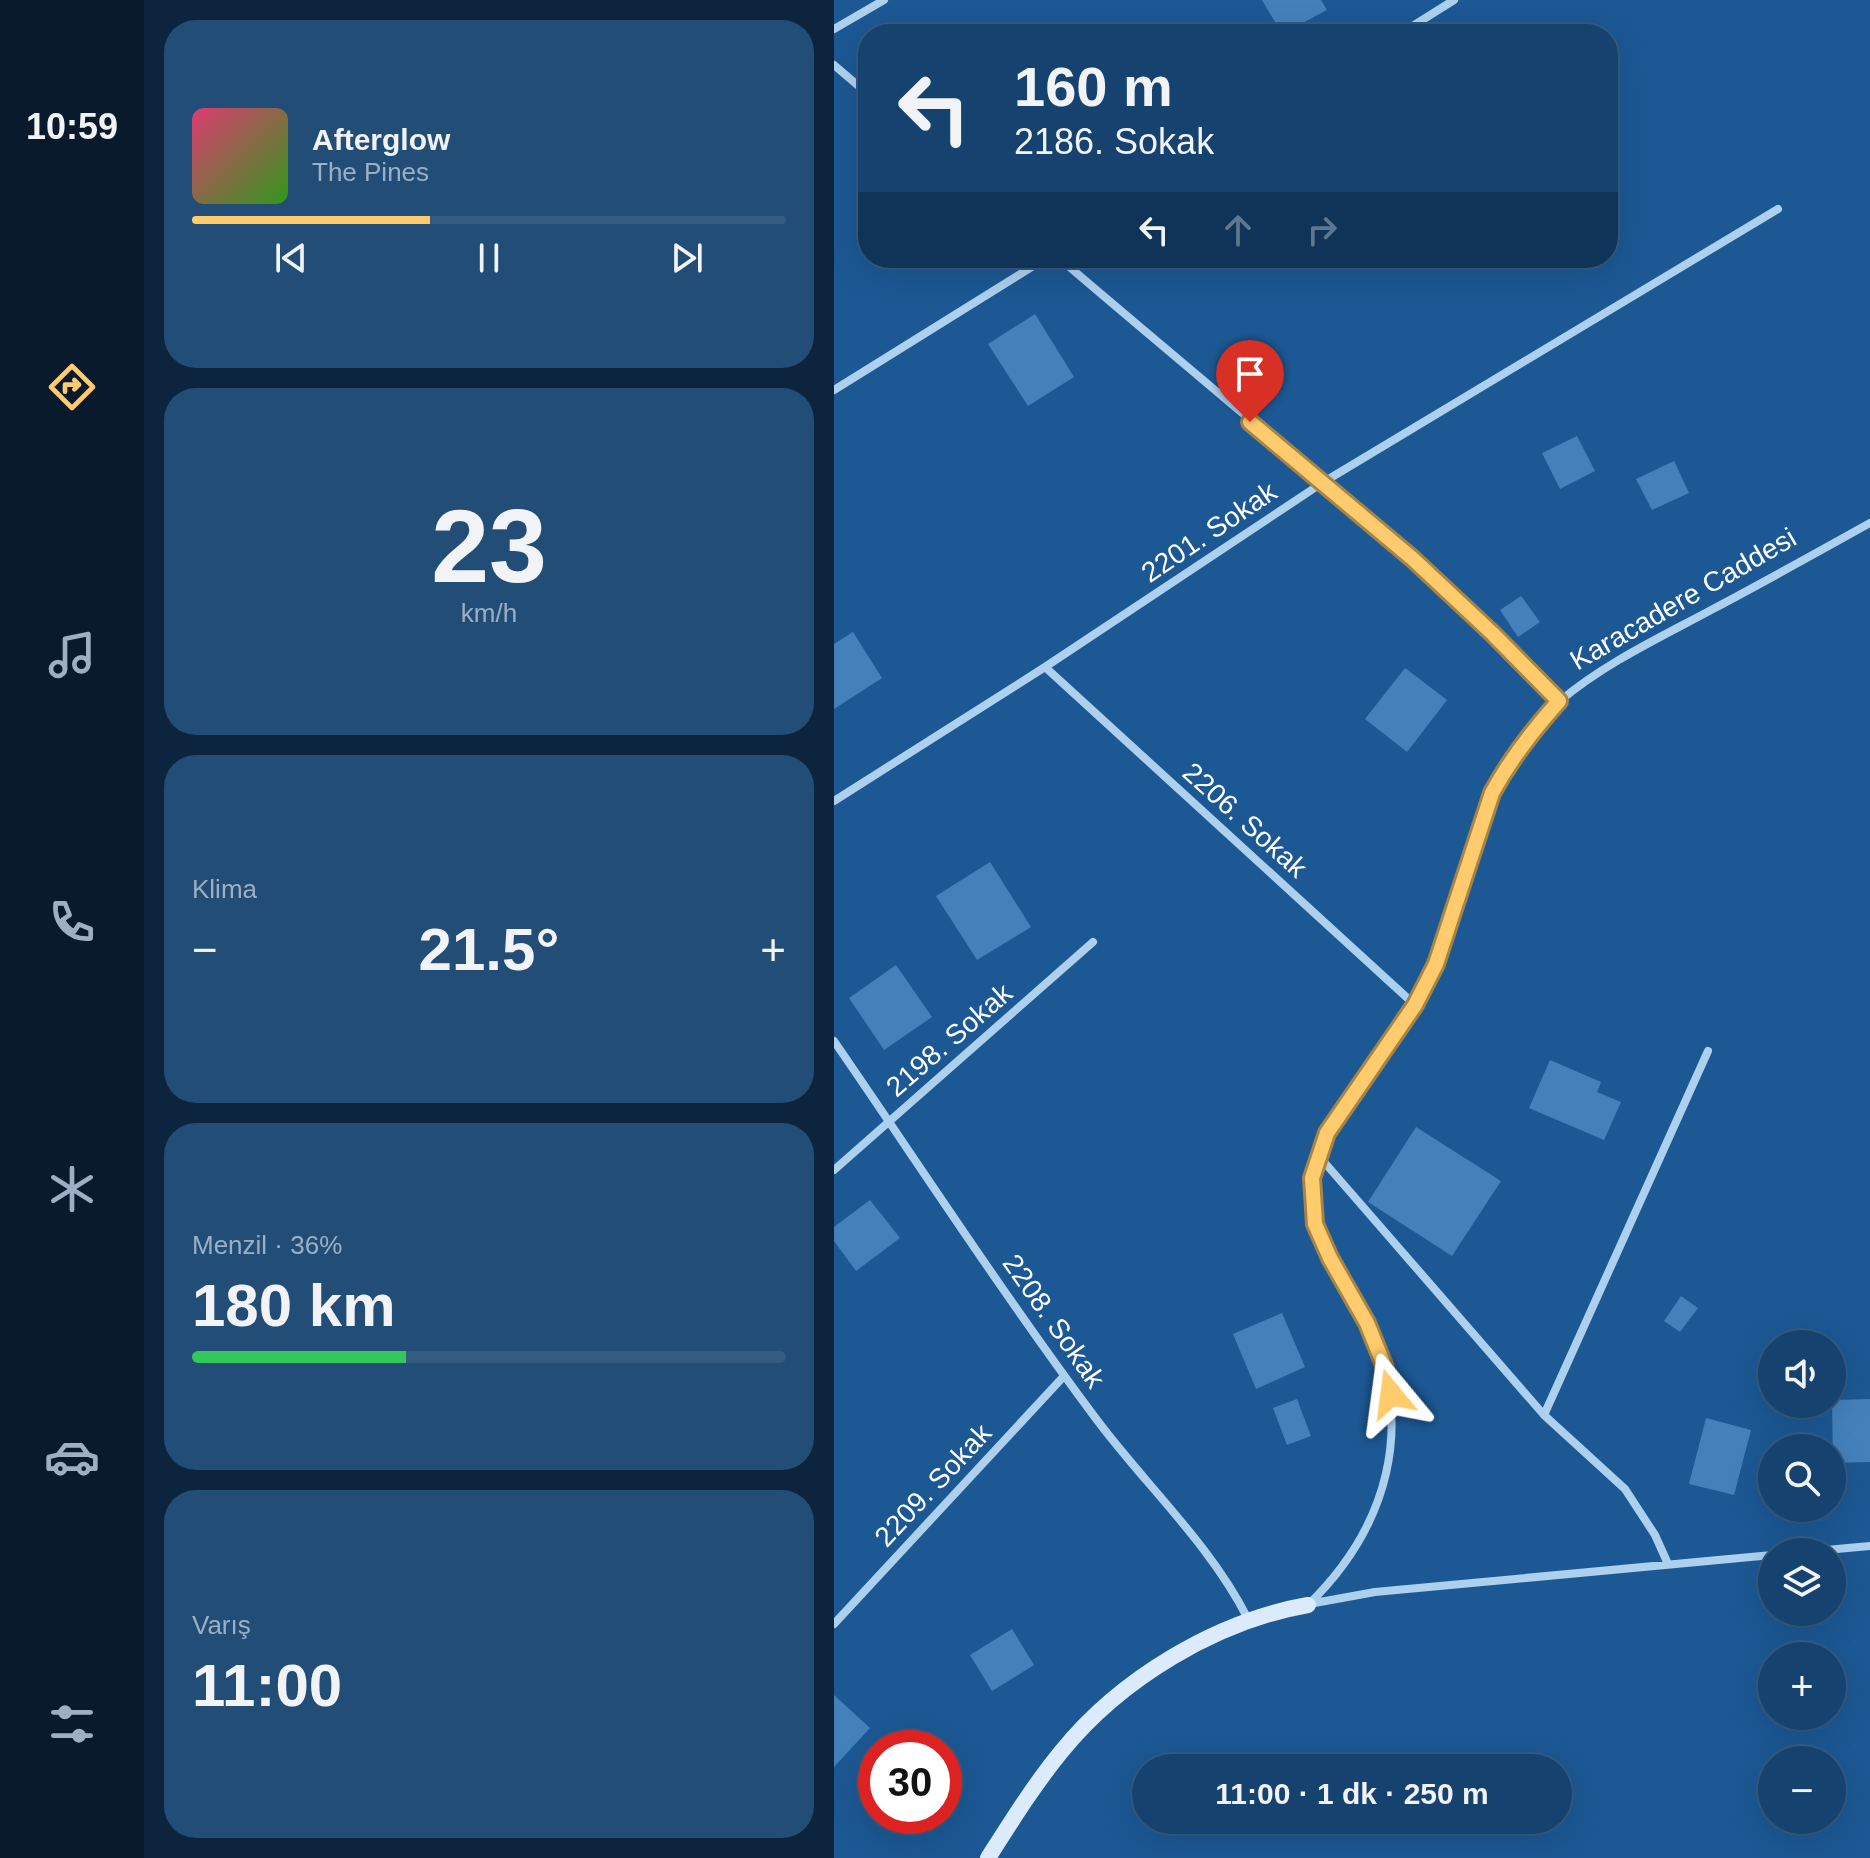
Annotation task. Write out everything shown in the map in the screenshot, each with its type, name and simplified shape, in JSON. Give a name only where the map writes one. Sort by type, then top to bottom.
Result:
[{"type":"street","points":[[834,29],[884,0]]},
{"type":"street","points":[[1416,24],[1454,0]]},
{"type":"street","points":[[834,65],[858,85]]},
{"type":"street","name":"2201. Sokak","points":[[834,801],[1045,667],[1322,483],[1778,209]]},
{"type":"street","points":[[834,390],[1030,268]]},
{"type":"street","points":[[1071,268],[1456,598],[1559,701]]},
{"type":"street","name":"Karacadere Caddesi","points":[[1308,1605],[1332,1581],[1366,1530],[1388,1467],[1392,1435],[1391,1394],[1384,1365],[1367,1323],[1330,1258],[1315,1224],[1312,1178],[1318,1155],[1343,1107],[1415,1005],[1436,964],[1492,793],[1528,735],[1559,701],[1625,656],[1870,523]]},
{"type":"street","name":"2206. Sokak","points":[[1045,667],[1415,1005]]},
{"type":"street","name":"2198. Sokak","points":[[834,1170],[1093,942]]},
{"type":"street","name":"2208. Sokak","points":[[834,1041],[1064,1376],[1213,1561],[1248,1619]]},
{"type":"street","points":[[1544,1415],[1708,1051]]},
{"type":"street","points":[[1318,1155],[1544,1415],[1625,1489],[1655,1535],[1668,1564]]},
{"type":"street","name":"2209. Sokak","points":[[834,1624],[1064,1376]]},
{"type":"street","points":[[1846,1548],[1870,1546]]},
{"type":"street","points":[[988,1858],[1061,1751],[1096,1714],[1177,1655],[1210,1635],[1248,1619],[1375,1592],[1758,1556]]},
{"type":"building","points":[[1262,0],[1321,0],[1327,10],[1301,24],[1276,24]]},
{"type":"building","points":[[1035,314],[1074,377],[1028,406],[988,344]]},
{"type":"building","points":[[1577,436],[1595,471],[1560,489],[1542,453]]},
{"type":"building","points":[[1674,461],[1689,493],[1652,510],[1636,479]]},
{"type":"building","points":[[1521,596],[1540,622],[1518,637],[1500,610]]},
{"type":"building","points":[[853,632],[882,678],[834,709],[834,644]]},
{"type":"building","points":[[1405,668],[1447,700],[1407,752],[1365,719]]},
{"type":"building","points":[[990,862],[1031,927],[977,960],[936,896]]},
{"type":"building","points":[[896,965],[932,1017],[884,1050],[849,998]]},
{"type":"building","points":[[1550,1060],[1601,1082],[1597,1092],[1621,1102],[1604,1140],[1529,1108]]},
{"type":"building","points":[[1416,1127],[1501,1181],[1452,1256],[1368,1202]]},
{"type":"building","points":[[870,1200],[900,1238],[856,1271],[834,1241],[834,1227]]},
{"type":"building","points":[[1681,1296],[1698,1308],[1680,1332],[1664,1321]]},
{"type":"building","points":[[1282,1313],[1305,1367],[1256,1389],[1233,1334]]},
{"type":"building","points":[[1297,1399],[1311,1436],[1287,1445],[1273,1408]]},
{"type":"building","points":[[1870,1399],[1870,1462],[1846,1463],[1846,1434],[1833,1434],[1832,1418],[1846,1418],[1846,1400]]},
{"type":"building","points":[[1706,1418],[1751,1430],[1734,1495],[1689,1484]]},
{"type":"building","points":[[1012,1629],[1034,1665],[992,1691],[970,1655]]},
{"type":"building","points":[[834,1695],[870,1728],[858,1730],[858,1741],[834,1767]]},
{"type":"route","points":[[1250,422],[1413,559],[1559,701],[1528,735],[1492,793],[1436,964],[1415,1005],[1327,1133],[1312,1178],[1315,1224],[1330,1258],[1367,1323],[1384,1365],[1391,1394]]}]
